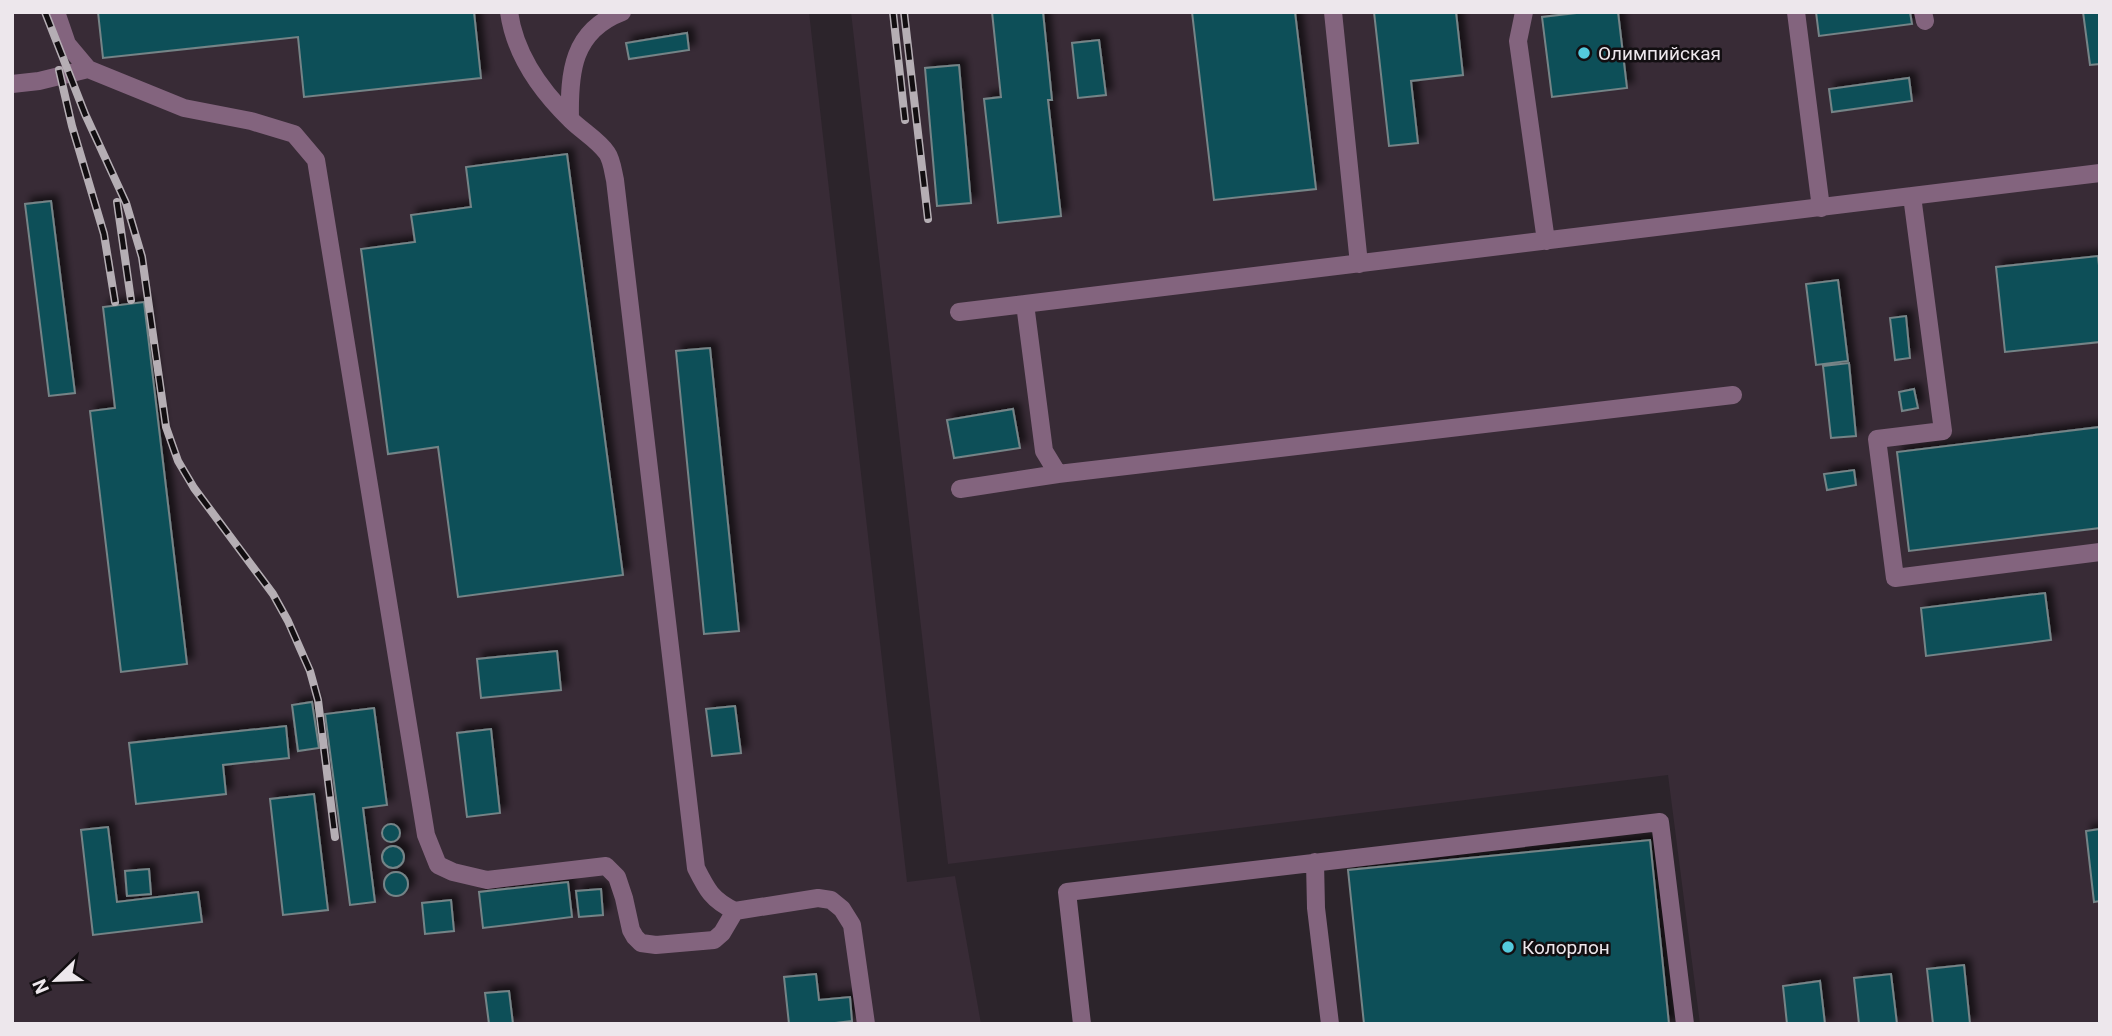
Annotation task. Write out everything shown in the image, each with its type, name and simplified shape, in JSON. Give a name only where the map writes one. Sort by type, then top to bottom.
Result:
[{"type":"lane","points":[[56,12],[67,44],[88,69],[184,108],[251,121],[294,134],[316,160],[426,835],[438,865],[453,872],[487,880],[606,866],[617,877],[631,930],[641,943],[656,945],[714,940],[722,933],[735,911]]},
{"type":"lane","points":[[509,12],[511,29],[523,61],[570,120],[595,140],[608,155],[615,180],[696,868],[707,891],[720,904],[735,911],[818,898],[831,900],[842,909],[852,925],[866,1024]]},
{"type":"lane","points":[[570,120],[570,87],[574,60],[583,41],[609,17],[622,12]]},
{"type":"lane","points":[[1333,12],[1359,264]]},
{"type":"lane","points":[[1524,12],[1518,41],[1546,241]]},
{"type":"lane","points":[[1796,12],[1821,208]]},
{"type":"lane","points":[[12,84],[39,81],[88,69]]},
{"type":"lane","points":[[959,312],[2100,173]]},
{"type":"lane","points":[[1912,196],[1942,431],[1877,439],[1895,578],[2100,552]]},
{"type":"lane","points":[[1026,304],[1044,451],[1058,474]]},
{"type":"lane","points":[[960,489],[1058,474],[1732,395]]},
{"type":"lane","points":[[1082,1024],[1067,892],[1660,822],[1685,1024]]},
{"type":"lane","points":[[1315,863],[1316,908],[1330,1024]]},
{"type":"shaded area","points":[[12,12],[809,12],[907,882],[955,876],[981,1024],[12,1024]]},
{"type":"shaded area","points":[[851,12],[2100,12],[2100,1024],[1700,1024],[1668,775],[948,864]]},
{"type":"building","points":[[98,12],[474,12],[481,78],[304,97],[298,37],[103,58]]},
{"type":"building","points":[[992,12],[1043,12],[1052,100],[1048,100],[1061,216],[998,223],[984,99],[1001,97]]},
{"type":"building","points":[[1192,12],[1295,12],[1316,189],[1214,200]]},
{"type":"building","points":[[1374,12],[1456,12],[1463,75],[1411,81],[1418,143],[1389,146]]},
{"type":"building","name":"Олимпийская","points":[[1585,12],[1618,12],[1627,88],[1552,97],[1542,17]]},
{"type":"building","points":[[1816,12],[1910,12],[1912,24],[1819,36]]},
{"type":"building","points":[[2083,12],[2100,12],[2100,64],[2090,65]]},
{"type":"building","points":[[687,33],[689,50],[629,59],[626,43]]},
{"type":"building","points":[[1099,40],[1106,95],[1078,98],[1072,43]]},
{"type":"building","points":[[959,65],[971,203],[937,206],[925,68]]},
{"type":"building","points":[[1909,78],[1912,101],[1832,112],[1829,89]]},
{"type":"building","points":[[567,154],[623,575],[458,597],[438,447],[388,454],[361,249],[415,242],[411,215],[471,207],[466,167]]},
{"type":"building","points":[[51,201],[75,393],[49,396],[25,204]]},
{"type":"building","points":[[2098,256],[2100,342],[2005,352],[1996,267]]},
{"type":"building","points":[[1838,280],[1848,361],[1816,365],[1806,284]]},
{"type":"building","points":[[144,302],[187,664],[121,672],[90,411],[115,408],[103,307]]},
{"type":"building","points":[[1906,316],[1910,358],[1895,360],[1890,318]]},
{"type":"building","points":[[710,348],[739,631],[704,634],[676,351]]},
{"type":"building","points":[[1849,363],[1856,436],[1831,438],[1823,366]]},
{"type":"building","points":[[1914,389],[1918,408],[1902,411],[1899,392]]},
{"type":"building","points":[[1013,409],[1020,448],[954,458],[947,420]]},
{"type":"building","points":[[2100,427],[2100,528],[1909,551],[1897,452]]},
{"type":"building","points":[[1854,470],[1856,485],[1827,490],[1824,474]]},
{"type":"building","points":[[2045,593],[2051,640],[1926,656],[1921,608]]},
{"type":"building","points":[[557,651],[561,690],[481,698],[477,659]]},
{"type":"building","points":[[312,702],[319,748],[298,751],[292,705]]},
{"type":"building","points":[[735,706],[741,753],[712,756],[706,709]]},
{"type":"building","points":[[374,708],[387,805],[363,808],[375,902],[350,905],[325,714]]},
{"type":"building","points":[[286,726],[289,758],[223,765],[226,794],[136,804],[129,743]]},
{"type":"building","points":[[491,729],[500,813],[467,817],[457,733]]},
{"type":"building","points":[[314,794],[328,910],[283,915],[270,799]]},
{"type":"building","points":[[391,824],[397,827],[400,833],[397,839],[391,842],[385,839],[382,833],[385,827]]},
{"type":"building","points":[[108,827],[117,902],[198,892],[202,922],[93,935],[81,830]]},
{"type":"building","points":[[2100,829],[2100,901],[2094,902],[2086,831]]},
{"type":"building","name":"Колорлон","points":[[1650,840],[1669,1024],[1364,1024],[1348,870]]},
{"type":"building","points":[[393,846],[401,849],[404,857],[401,865],[393,868],[385,865],[382,857],[385,849]]},
{"type":"building","points":[[149,869],[151,894],[127,896],[125,871]]},
{"type":"building","points":[[396,872],[404,876],[408,884],[404,892],[396,896],[388,892],[384,884],[388,876]]},
{"type":"building","points":[[568,882],[572,917],[483,928],[479,892]]},
{"type":"building","points":[[601,889],[603,915],[579,917],[576,891]]},
{"type":"building","points":[[451,900],[454,931],[425,934],[422,903]]},
{"type":"building","points":[[1964,965],[1970,1024],[1933,1024],[1927,969]]},
{"type":"building","points":[[816,974],[819,1000],[850,997],[852,1021],[789,1024],[784,977]]},
{"type":"building","points":[[1891,974],[1897,1024],[1859,1024],[1854,978]]},
{"type":"building","points":[[1820,981],[1825,1024],[1787,1024],[1783,986]]},
{"type":"building","points":[[509,991],[513,1024],[489,1024],[485,993]]},
{"type":"railway","points":[[45,12],[85,114],[126,203],[142,257],[166,427],[178,461],[194,488],[273,594],[310,671],[318,700],[335,837]]},
{"type":"railway","points":[[893,12],[905,120]]},
{"type":"railway","points":[[904,12],[928,219]]},
{"type":"railway","points":[[59,70],[72,126],[104,234],[115,302]]},
{"type":"railway","points":[[117,202],[131,300]]},
{"type":"place","name":"Олимпийская","points":[[1584,53]]},
{"type":"place","name":"Колорлон","points":[[1508,947]]}]
